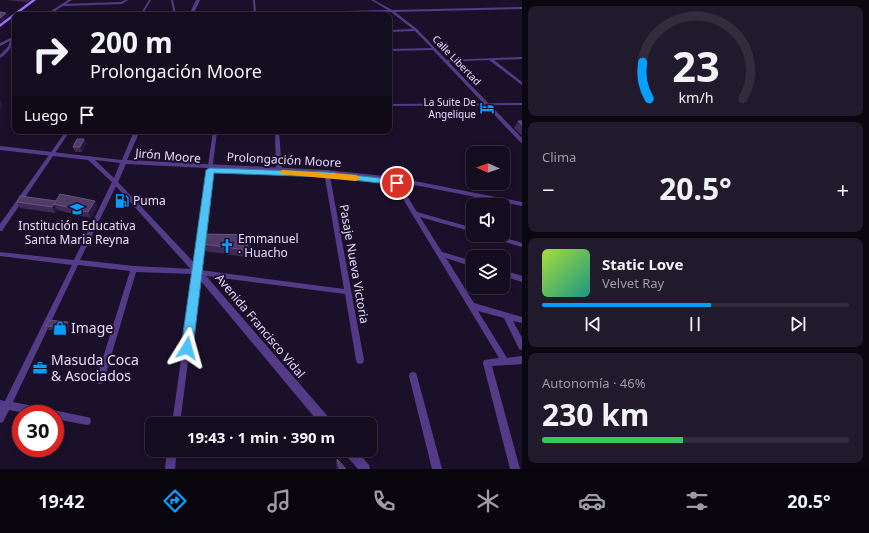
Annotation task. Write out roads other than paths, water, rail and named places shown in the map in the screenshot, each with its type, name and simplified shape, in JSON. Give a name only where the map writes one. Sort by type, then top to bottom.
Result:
[{"type":"main road","points":[[18,12],[34,0]]},
{"type":"main road","points":[[0,26],[12,17]]},
{"type":"street","points":[[52,12],[70,0]]},
{"type":"street","points":[[63,5],[122,3],[127,0]]},
{"type":"street","points":[[143,12],[150,0]]},
{"type":"street","points":[[172,0],[174,12]]},
{"type":"street","points":[[194,12],[199,0]]},
{"type":"street","points":[[254,0],[255,12]]},
{"type":"street","name":"Calle Libertad","points":[[372,0],[394,11],[416,30],[522,141]]},
{"type":"street","points":[[348,12],[522,8]]},
{"type":"street","points":[[392,30],[416,30]]},
{"type":"street","points":[[0,50],[1,46],[12,39]]},
{"type":"street","points":[[0,57],[10,47],[12,42]]},
{"type":"street","points":[[1,46],[10,47]]},
{"type":"street","points":[[392,50],[434,49]]},
{"type":"street","points":[[445,60],[522,58]]},
{"type":"street","points":[[490,59],[522,84]]},
{"type":"street","points":[[392,105],[522,104]]},
{"type":"street","points":[[0,229],[66,134]]},
{"type":"street","points":[[0,419],[3,405],[76,262],[115,182],[136,134]]},
{"type":"street","points":[[177,417],[198,272],[216,134]]},
{"type":"street","points":[[277,134],[279,171]]},
{"type":"street","name":"Jirón Moore","points":[[0,148],[124,162],[128,164],[210,169]]},
{"type":"street","name":"Avenida Francisco Vidal","points":[[90,159],[115,182],[198,272],[321,417]]},
{"type":"street","name":"Prolongación Moore","points":[[210,169],[327,173],[396,181],[522,204]]},
{"type":"street","name":"Pasaje Nueva Victoria","points":[[327,173],[360,360]]},
{"type":"street","points":[[396,181],[505,362]]},
{"type":"street","name":"Prolongación Moore","points":[[396,181],[522,207]]},
{"type":"street","points":[[414,213],[466,228]]},
{"type":"street","points":[[510,241],[522,245]]},
{"type":"street","points":[[0,254],[134,269],[198,272],[348,292]]},
{"type":"street","points":[[439,254],[466,262]]},
{"type":"street","points":[[100,380],[134,269]]},
{"type":"street","points":[[510,275],[522,278]]},
{"type":"street","points":[[472,306],[522,320]]},
{"type":"street","points":[[506,315],[522,346]]},
{"type":"street","points":[[515,469],[487,363],[522,360]]},
{"type":"street","points":[[413,376],[437,469]]},
{"type":"street","points":[[64,416],[87,421]]},
{"type":"street","points":[[170,469],[171,457]]},
{"type":"street","points":[[355,457],[365,469]]},
{"type":"place","name":"La Suite De Angelique","points":[[487,108]]},
{"type":"place","name":"Puma","points":[[122,201]]},
{"type":"place","name":"Institución Educativa Santa Maria Reyna","points":[[77,209]]},
{"type":"place","name":"Emmanuel · Huacho","points":[[227,246]]},
{"type":"place","name":"Image","points":[[60,328]]},
{"type":"place","name":"Masuda Coca & Asociados","points":[[40,368]]}]
